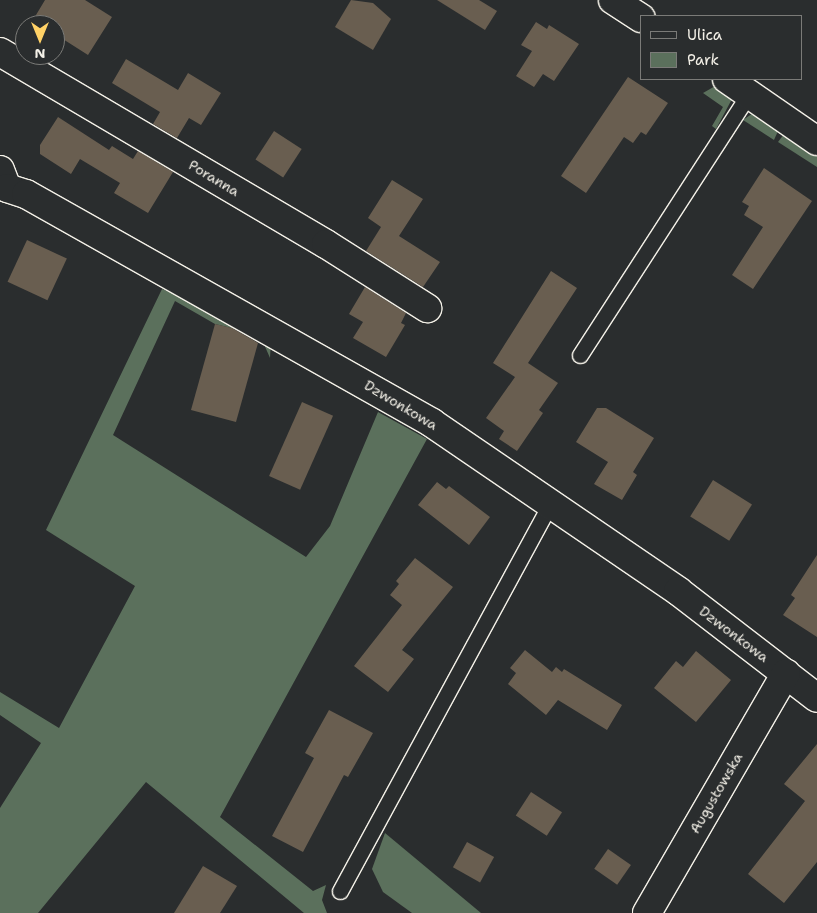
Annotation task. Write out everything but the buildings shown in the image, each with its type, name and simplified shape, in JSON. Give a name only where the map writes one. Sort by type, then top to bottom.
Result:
[{"type":"street","points":[[613,0],[640,17]]},
{"type":"street","name":"Poranna","points":[[0,52],[326,244],[427,308]]},
{"type":"street","points":[[728,80],[817,142]]},
{"type":"street","name":"Dzwonkowa","points":[[2,186],[26,194],[369,385],[432,423],[678,591],[817,698]]},
{"type":"street","name":"Augustowska","points":[[647,913],[786,674]]},
{"type":"lane","points":[[580,355],[749,94]]},
{"type":"lane","points":[[340,891],[551,503]]},
{"type":"green space","points":[[717,85],[732,99],[716,129],[712,126],[723,107],[703,93]]},
{"type":"green space","points":[[756,111],[778,131],[774,140],[743,120]]},
{"type":"green space","points":[[784,134],[817,152],[817,167],[778,142]]},
{"type":"green space","points":[[162,289],[230,315],[265,334],[271,340],[270,358],[260,335],[215,324],[175,301],[113,435],[306,557],[330,526],[378,412],[427,439],[220,817],[313,891],[326,885],[322,900],[327,913],[304,913],[146,782],[38,913],[0,913],[0,808],[41,743],[0,715],[0,692],[59,728],[135,586],[46,530]]},
{"type":"green space","points":[[385,833],[481,913],[412,913],[383,892],[372,869]]}]
